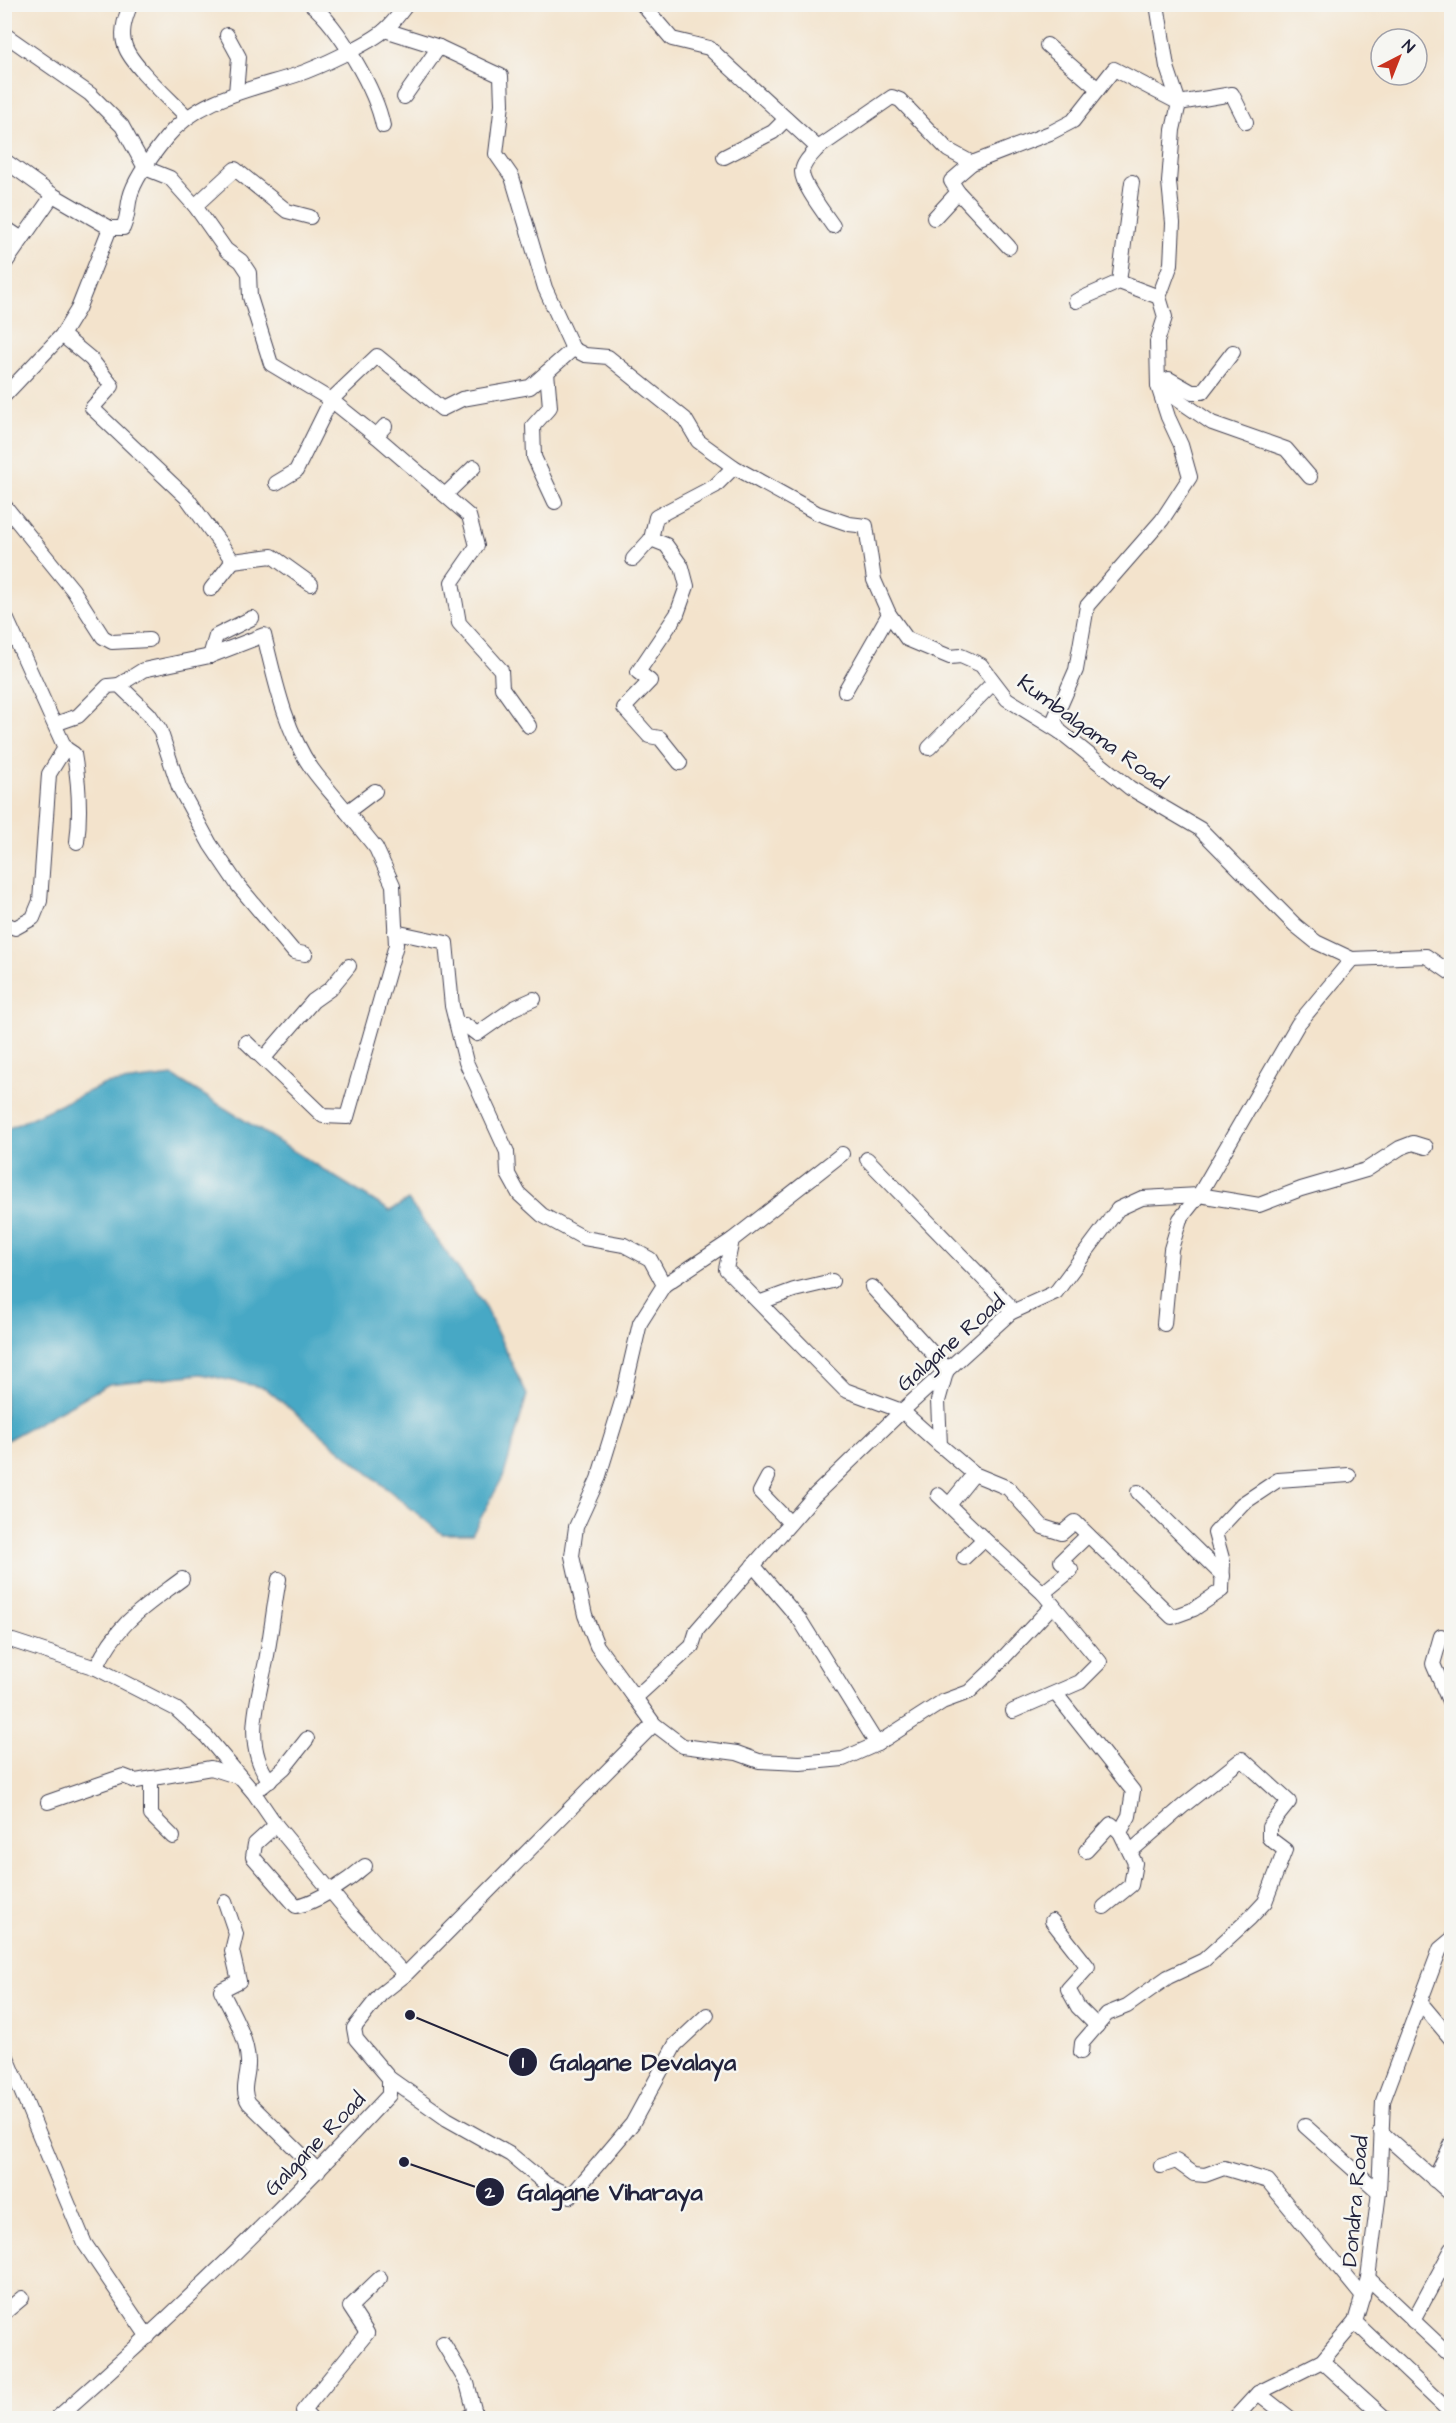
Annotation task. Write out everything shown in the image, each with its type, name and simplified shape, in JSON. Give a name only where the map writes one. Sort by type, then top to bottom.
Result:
[{"type":"street","points":[[131,4],[123,27],[125,46],[135,63],[187,117]]},
{"type":"street","points":[[311,4],[324,15],[349,51],[379,107],[383,126]]},
{"type":"street","points":[[4,160],[53,195],[110,228],[123,228],[129,214],[130,196],[145,168],[167,137],[187,117],[204,106],[236,93],[299,74],[349,51],[385,30],[407,4]]},
{"type":"street","points":[[642,4],[672,39],[708,48],[818,148]]},
{"type":"street","points":[[1062,734],[1057,729],[1054,720],[1076,670],[1087,606],[1162,520],[1190,477],[1181,445],[1168,417],[1158,386],[1157,342],[1165,317],[1159,297],[1171,264],[1173,223],[1169,182],[1173,130],[1179,104],[1167,68],[1159,7]]},
{"type":"street","points":[[276,483],[296,471],[331,400],[377,356],[442,409],[462,399],[530,387],[573,349],[545,288],[512,177],[496,154],[502,104],[501,76],[439,47],[385,30]]},
{"type":"street","points":[[4,34],[90,94],[122,126],[145,168],[170,178],[195,206],[226,250],[241,261],[249,273],[250,297],[271,364],[380,431],[469,516],[477,546],[452,582],[459,623],[501,670],[502,688],[529,726]]},
{"type":"street","points":[[227,35],[239,57],[236,93]]},
{"type":"street","points":[[1047,45],[1098,89]]},
{"type":"street","points":[[404,97],[439,47]]},
{"type":"street","points":[[1009,247],[958,192],[951,181],[972,163],[1050,134],[1073,121],[1114,69],[1179,104],[1232,94],[1246,122]]},
{"type":"street","points":[[833,226],[802,174],[804,164],[818,148],[891,97],[900,100],[948,150],[972,163]]},
{"type":"street","points":[[724,157],[773,132],[786,119]]},
{"type":"street","points":[[195,206],[235,169],[287,211],[310,217]]},
{"type":"street","points":[[1119,282],[1132,182]]},
{"type":"street","points":[[934,218],[958,192]]},
{"type":"street","points":[[4,265],[53,195]]},
{"type":"street","points":[[4,227],[22,239]]},
{"type":"street","points":[[4,396],[62,334],[78,309],[110,228]]},
{"type":"street","points":[[1076,301],[1119,282],[1159,297]]},
{"type":"street","points":[[62,334],[91,358],[112,386],[92,408],[187,498],[233,561]]},
{"type":"street","name":"Kumbalgama Road","points":[[573,349],[585,355],[608,357],[685,419],[698,441],[734,467],[817,513],[849,524],[866,526],[874,580],[889,614],[908,639],[950,657],[961,656],[981,665],[1007,699],[1062,734],[1130,788],[1200,829],[1295,925],[1316,942],[1352,959],[1426,956],[1452,974]]},
{"type":"street","points":[[1158,386],[1169,379],[1192,392],[1202,392],[1233,352]]},
{"type":"street","points":[[547,372],[550,407],[533,426],[534,457],[555,501]]},
{"type":"street","points":[[1158,386],[1212,423],[1286,449],[1310,477]]},
{"type":"street","points":[[445,495],[474,467]]},
{"type":"street","points":[[633,559],[651,539],[657,517],[715,486],[734,467]]},
{"type":"street","points":[[4,505],[73,590],[103,637],[112,642],[149,640]]},
{"type":"street","points":[[651,539],[666,545],[682,567],[687,586],[677,614],[638,672],[650,681],[624,708],[649,736],[660,738],[680,763]]},
{"type":"street","points":[[211,589],[233,561],[272,556],[311,584]]},
{"type":"street","points":[[4,613],[65,747],[74,754],[81,813],[77,842]]},
{"type":"street","points":[[845,691],[889,614]]},
{"type":"street","points":[[210,656],[216,636],[252,618]]},
{"type":"street","points":[[55,724],[78,716],[108,686],[118,685],[143,669],[210,656],[264,634],[278,692],[290,726],[311,768],[376,848],[393,885],[396,945],[347,1117],[323,1116],[246,1042]]},
{"type":"street","points":[[929,748],[993,683]]},
{"type":"street","points":[[118,685],[149,714],[160,730],[179,787],[210,844],[237,884],[294,952],[305,954]]},
{"type":"street","points":[[4,923],[15,928],[33,918],[40,901],[49,774],[65,747]]},
{"type":"street","points":[[347,813],[375,791]]},
{"type":"street","points":[[395,932],[446,943],[452,1006],[466,1062],[507,1152],[508,1173],[519,1194],[542,1215],[584,1238],[624,1245],[650,1259],[664,1285]]},
{"type":"street","points":[[1164,1324],[1171,1250],[1180,1219],[1199,1194],[1298,1024],[1352,959]]},
{"type":"street","points":[[264,1058],[313,1001],[330,989],[349,966]]},
{"type":"street","points":[[456,1025],[465,1025],[477,1034],[514,1008],[534,999]]},
{"type":"street","name":"Galgane Road","points":[[635,1698],[692,1646],[697,1630],[814,1496],[902,1411],[1010,1313],[1056,1292],[1118,1209],[1142,1198],[1199,1194],[1259,1205],[1301,1189],[1366,1170],[1400,1148],[1413,1143],[1426,1147]]},
{"type":"street","points":[[842,1154],[732,1240],[664,1285],[640,1323],[622,1401],[598,1479],[576,1527],[572,1556],[585,1615],[597,1646],[654,1724],[683,1746],[737,1753],[759,1761],[800,1763],[843,1759],[877,1744],[942,1702],[969,1692],[1053,1605]]},
{"type":"street","points":[[867,1159],[1008,1304],[1010,1313]]},
{"type":"street","points":[[732,1240],[726,1269],[761,1302],[844,1390],[902,1411],[974,1474],[1008,1488],[1043,1527],[1062,1533],[1075,1522],[1172,1617],[1194,1609],[1222,1590],[1223,1562],[1215,1533],[1242,1504],[1278,1480],[1349,1475]]},
{"type":"street","points":[[761,1302],[794,1290],[831,1281]]},
{"type":"street","points":[[872,1287],[947,1369],[938,1401],[940,1445]]},
{"type":"street","points":[[949,1505],[974,1474]]},
{"type":"street","points":[[768,1477],[760,1492],[790,1524]]},
{"type":"street","points":[[1138,1492],[1223,1576]]},
{"type":"street","points":[[938,1495],[1043,1593],[1100,1662],[1080,1682],[1013,1712]]},
{"type":"street","points":[[1043,1593],[1071,1570],[1061,1562],[1088,1534]]},
{"type":"street","points":[[964,1558],[984,1539]]},
{"type":"street","points":[[753,1565],[800,1620],[877,1744]]},
{"type":"street","points":[[96,1668],[108,1644],[124,1623],[182,1578]]},
{"type":"street","points":[[270,1781],[256,1758],[255,1706],[266,1660],[279,1579]]},
{"type":"street","points":[[579,1582],[595,1641],[635,1698]]},
{"type":"street","points":[[1441,1636],[1433,1664],[1452,1708]]},
{"type":"street","points":[[13,1641],[96,1668],[176,1709],[206,1736],[254,1793],[276,1825],[332,1889],[348,1912],[405,1975]]},
{"type":"street","points":[[1056,1694],[1133,1791],[1129,1816],[1120,1832]]},
{"type":"street","name":"Galgane Road","points":[[57,2418],[148,2337],[318,2171],[389,2095],[389,2078],[356,2039],[354,2028],[381,1994],[405,1975],[654,1724]]},
{"type":"street","points":[[254,1793],[284,1768],[307,1739]]},
{"type":"street","points":[[1081,2052],[1082,2043],[1107,2014],[1127,2006],[1168,1977],[1204,1960],[1251,1918],[1264,1902],[1285,1850],[1269,1838],[1269,1827],[1289,1802],[1242,1759],[1130,1852]]},
{"type":"street","points":[[48,1802],[123,1776],[136,1781],[211,1768],[239,1777]]},
{"type":"street","points":[[151,1778],[151,1815],[173,1837]]},
{"type":"street","points":[[1086,1851],[1111,1824],[1120,1832],[1135,1863],[1131,1885],[1104,1907]]},
{"type":"street","points":[[276,1825],[255,1844],[253,1857],[296,1906],[306,1905],[332,1889],[342,1886],[364,1866]]},
{"type":"street","points":[[225,1902],[236,1934],[232,1951],[239,1981],[221,1990],[240,2029],[248,2061],[244,2095],[249,2103],[318,2171]]},
{"type":"street","points":[[1052,1921],[1088,1967],[1068,1989],[1078,2007],[1097,2026]]},
{"type":"street","name":"Dondra Road","points":[[1234,2418],[1258,2393],[1322,2361],[1355,2322],[1368,2277],[1379,2192],[1383,2101],[1440,1950],[1452,1939]]},
{"type":"street","points":[[1420,2002],[1452,2040]]},
{"type":"street","points":[[389,2078],[447,2119],[511,2155],[546,2184],[571,2196],[632,2124],[675,2045],[707,2015]]},
{"type":"street","points":[[4,2049],[86,2244],[148,2337]]},
{"type":"street","points":[[1305,2126],[1379,2192]]},
{"type":"street","points":[[1381,2132],[1452,2195]]},
{"type":"street","points":[[1434,2180],[1452,2143]]},
{"type":"street","points":[[1161,2166],[1176,2161],[1194,2174],[1205,2175],[1224,2168],[1268,2181],[1362,2297]]},
{"type":"street","points":[[1413,2320],[1452,2249]]},
{"type":"street","points":[[1368,2277],[1452,2357]]},
{"type":"street","points":[[310,2418],[303,2411],[367,2333],[350,2307],[380,2278]]},
{"type":"street","points":[[4,2313],[22,2298]]},
{"type":"street","points":[[1355,2322],[1452,2414]]},
{"type":"street","points":[[443,2343],[466,2383],[475,2413],[466,2418]]},
{"type":"street","points":[[1322,2361],[1385,2418]]},
{"type":"street","points":[[1258,2393],[1290,2418]]},
{"type":"water","points":[[173,1076],[390,1211],[408,1200],[483,1303],[527,1395],[504,1475],[472,1534],[442,1534],[265,1388],[201,1374],[109,1384],[5,1441],[5,1130],[105,1084]]},
{"type":"place","name":"Galgane Devalaya","points":[[410,2015]]},
{"type":"place","name":"Galgane Viharaya","points":[[404,2162]]}]
